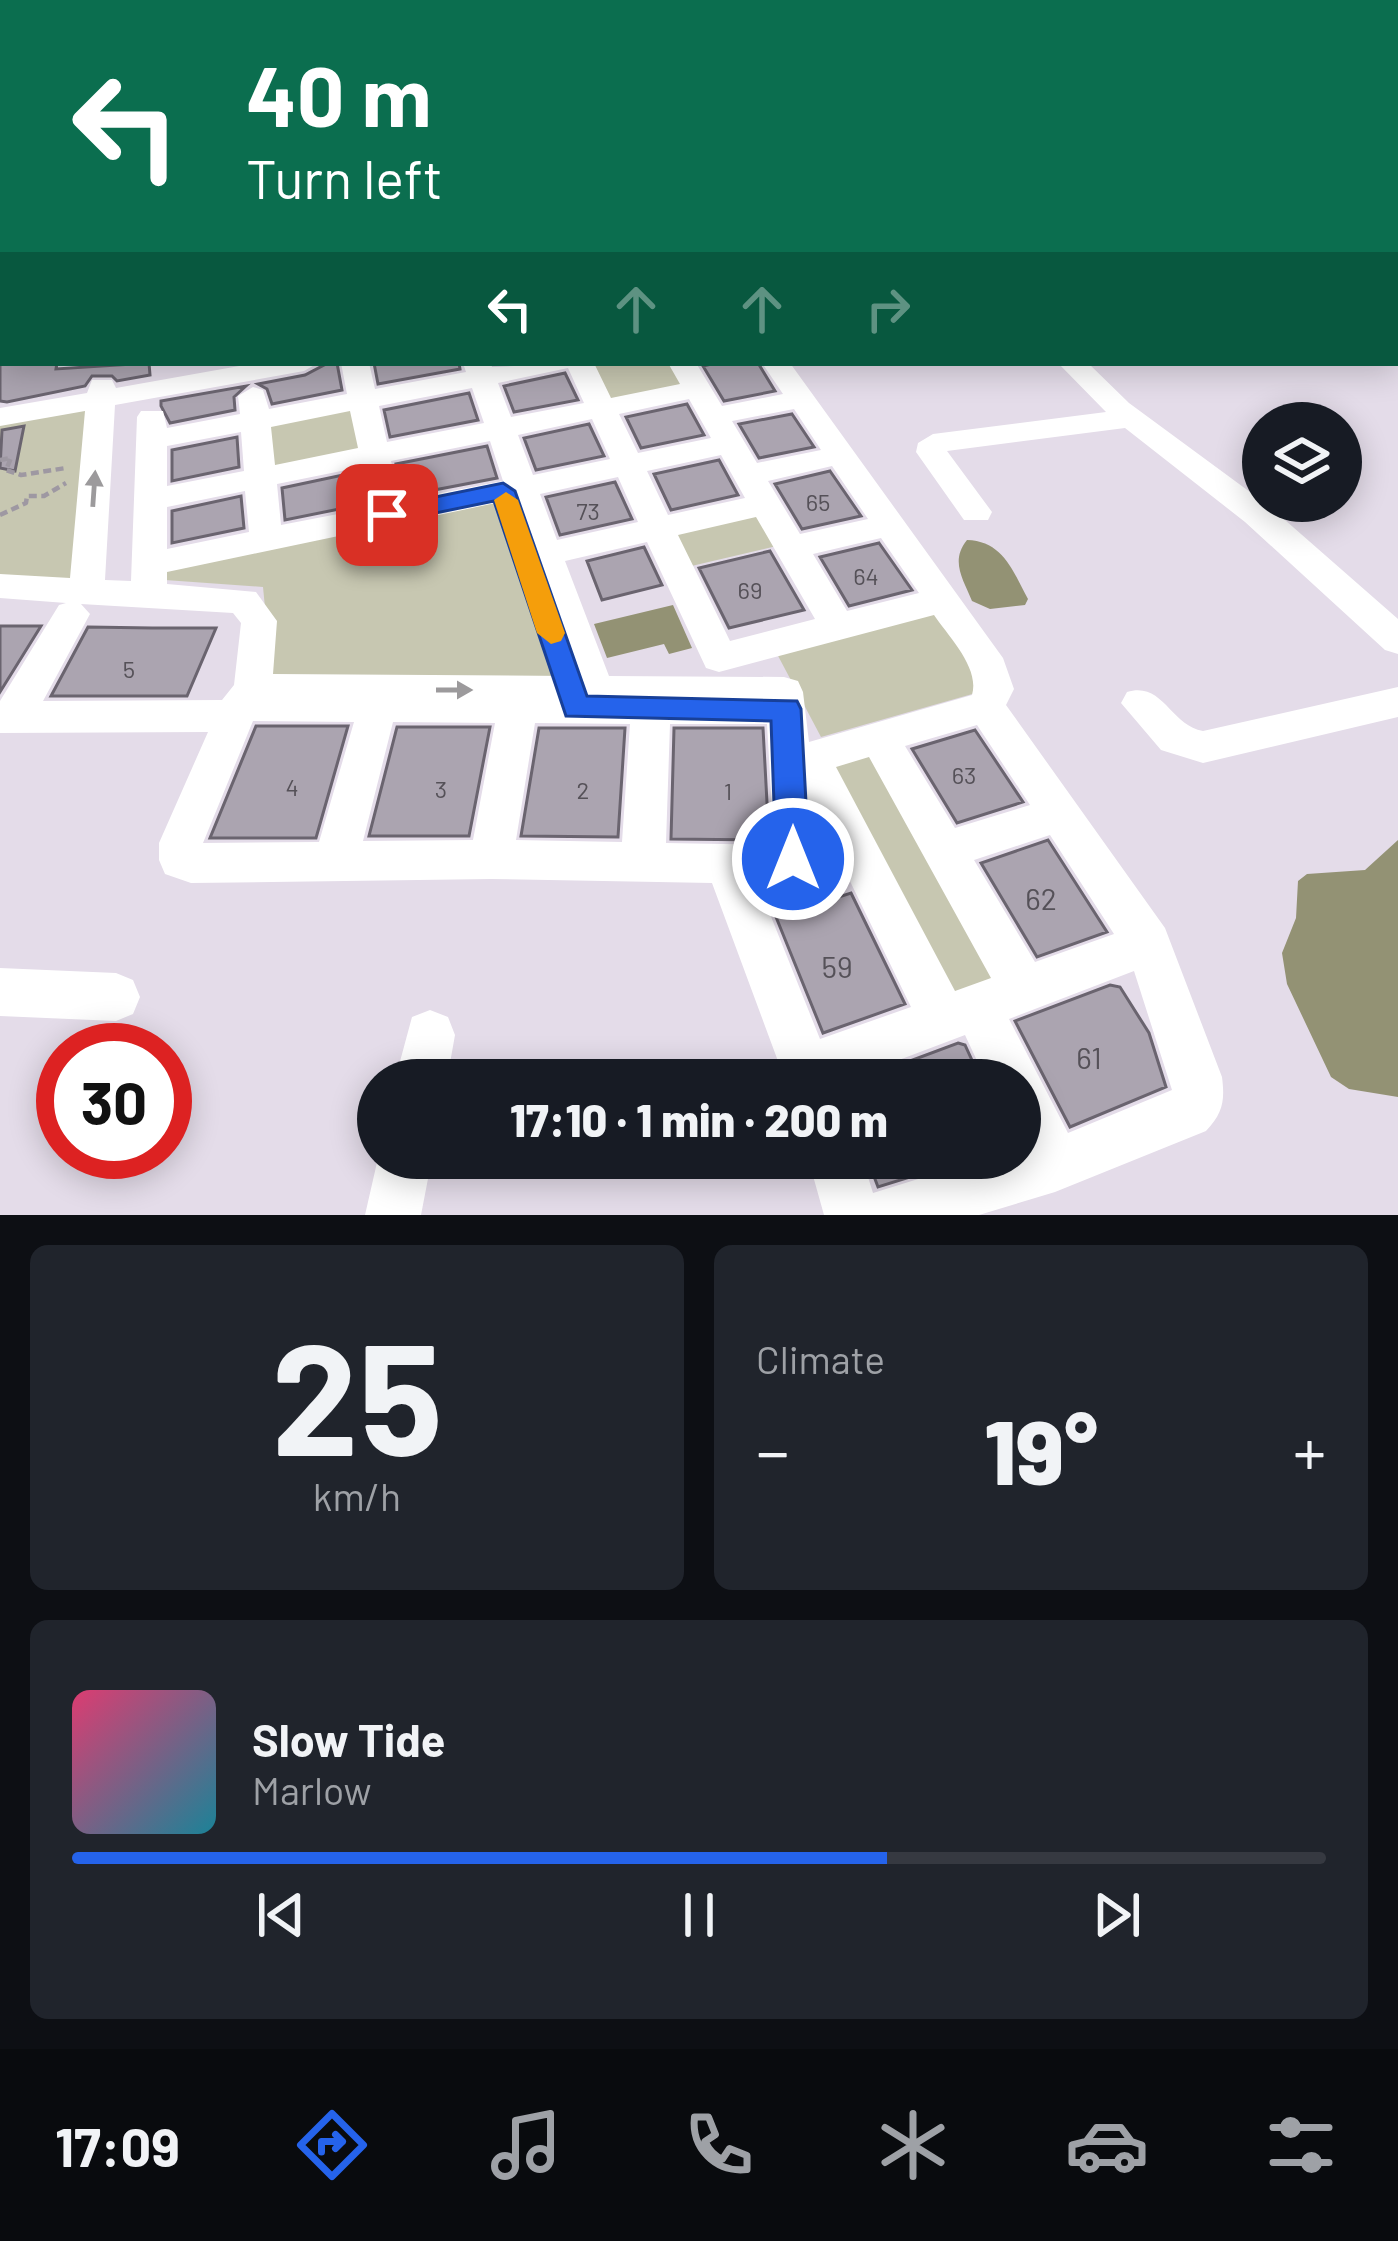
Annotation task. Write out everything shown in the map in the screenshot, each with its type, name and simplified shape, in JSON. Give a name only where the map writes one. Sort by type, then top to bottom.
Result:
[{"type":"street","points":[[152,384],[230,366]]},
{"type":"street","points":[[0,405],[95,384],[152,384],[230,366]]},
{"type":"street","points":[[230,366],[255,421],[266,540]]},
{"type":"street","points":[[356,366],[387,515]]},
{"type":"street","points":[[152,440],[362,400],[471,371],[526,366]]},
{"type":"street","points":[[581,366],[719,658],[942,600]]},
{"type":"street","points":[[778,366],[990,668],[994,689],[986,706],[800,761]]},
{"type":"street","points":[[1075,366],[1132,418],[1257,514],[1394,631]]},
{"type":"street","points":[[471,371],[586,699]]},
{"type":"street","points":[[0,417],[95,384]]},
{"type":"street","points":[[8,717],[79,603],[95,384]]},
{"type":"street","points":[[150,579],[152,384]]},
{"type":"street","points":[[151,500],[602,409],[802,399]]},
{"type":"street","points":[[0,610],[79,603],[266,540],[628,465],[706,403]]},
{"type":"street","points":[[706,403],[838,627]]},
{"type":"street","points":[[976,512],[931,452],[933,443],[1132,418]]},
{"type":"street","points":[[545,554],[658,528],[841,455]]},
{"type":"street","points":[[512,489],[545,554],[586,699]]},
{"type":"street","points":[[791,548],[890,525]]},
{"type":"street","points":[[150,579],[243,601],[259,621],[243,704],[181,843],[181,860],[643,860],[772,868],[793,859],[800,761],[785,701],[761,647]]},
{"type":"street","points":[[0,586],[79,603],[224,623],[237,634],[231,688],[243,704]]},
{"type":"street","points":[[243,704],[518,707],[586,699],[651,708],[785,701]]},
{"type":"street","points":[[8,717],[243,704],[785,701]]},
{"type":"street","points":[[1141,703],[1185,747],[1203,747],[1398,702]]},
{"type":"street","points":[[335,861],[378,706]]},
{"type":"street","points":[[886,1215],[1055,1165],[1187,1112],[1199,1100],[1196,1077],[1148,944],[986,706]]},
{"type":"street","points":[[491,859],[518,707]]},
{"type":"street","points":[[643,860],[651,708]]},
{"type":"street","points":[[879,738],[1024,989]]},
{"type":"street","points":[[800,761],[960,1013],[996,1059]]},
{"type":"street","points":[[944,851],[1059,814]]},
{"type":"street","points":[[728,866],[804,1059]]},
{"type":"street","points":[[847,1059],[1148,944]]},
{"type":"street","points":[[0,992],[116,997]]},
{"type":"street","points":[[1041,1137],[1055,1165]]},
{"type":"street","points":[[393,1215],[401,1179]]},
{"type":"street","points":[[841,1179],[852,1215]]},
{"type":"path","points":[[0,460],[11,458],[6,470],[13,475],[26,476],[44,466],[69,470],[66,484],[58,490],[27,496],[26,503],[0,515]]},
{"type":"green space","points":[[585,366],[680,366],[692,387],[604,405]]},
{"type":"green space","points":[[358,404],[368,453],[266,474],[261,423]]},
{"type":"green space","points":[[91,405],[75,585],[0,580],[0,421]]},
{"type":"green space","points":[[497,498],[559,685],[272,679],[263,587],[165,580],[165,569]]},
{"type":"green space","points":[[763,507],[785,544],[683,568],[664,530]]},
{"type":"green space","points":[[935,610],[990,689],[821,737],[776,652]]},
{"type":"green space","points":[[876,744],[1014,985],[946,1010],[818,761]]},
{"type":"shaded area","points":[[967,540],[990,546],[1005,559],[1028,599],[1025,605],[990,609],[972,601],[959,563]]},
{"type":"shaded area","points":[[673,605],[692,648],[669,654],[664,644],[607,658],[594,624]]},
{"type":"shaded area","points":[[1398,840],[1398,1097],[1349,1089],[1331,1077],[1287,984],[1282,953],[1296,918],[1298,881],[1307,874],[1365,870]]},
{"type":"building","points":[[0,366],[149,366],[150,375],[117,381],[112,376],[92,376],[85,386],[0,401]]},
{"type":"building","points":[[322,366],[338,366],[342,390],[272,404],[267,389],[258,384],[305,375]]},
{"type":"building","points":[[375,366],[460,366],[460,369],[378,384]]},
{"type":"building","points":[[703,366],[760,366],[775,391],[724,401]]},
{"type":"building","points":[[565,373],[578,400],[514,412],[504,386]]},
{"type":"building","points":[[246,386],[234,397],[235,410],[170,423],[161,406],[161,401]]},
{"type":"building","points":[[469,393],[478,420],[390,437],[384,410]]},
{"type":"building","points":[[687,404],[704,435],[641,448],[626,417]]},
{"type":"building","points":[[792,414],[814,447],[759,458],[739,424]]},
{"type":"building","points":[[589,424],[604,456],[536,470],[524,438]]},
{"type":"building","points":[[24,426],[15,471],[0,468],[2,430]]},
{"type":"building","points":[[237,437],[239,467],[172,481],[172,450]]},
{"type":"building","points":[[487,446],[497,478],[403,496],[396,464]]},
{"type":"building","points":[[719,460],[738,495],[671,510],[654,474]]},
{"type":"building","points":[[830,471],[861,516],[802,529],[775,484]]},
{"type":"building","points":[[357,472],[364,504],[285,520],[282,488]]},
{"type":"building","points":[[615,482],[632,519],[560,535],[546,497]]},
{"type":"building","points":[[241,496],[244,528],[172,543],[172,511]]},
{"type":"building","points":[[879,543],[912,590],[849,606],[820,557]]},
{"type":"building","points":[[644,547],[662,585],[602,600],[587,561]]},
{"type":"building","points":[[770,551],[804,610],[729,628],[699,568]]},
{"type":"building","points":[[0,626],[41,626],[0,692]]},
{"type":"building","points":[[88,627],[216,628],[187,696],[51,696]]},
{"type":"building","points":[[256,726],[348,726],[316,838],[210,838]]},
{"type":"building","points":[[397,727],[490,727],[469,836],[369,836]]},
{"type":"building","points":[[539,728],[625,728],[618,837],[521,836]]},
{"type":"building","points":[[674,728],[763,728],[769,840],[671,839]]},
{"type":"building","points":[[975,730],[1023,802],[957,823],[912,749]]},
{"type":"building","points":[[1048,840],[1107,932],[1037,957],[981,863]]},
{"type":"building","points":[[851,893],[905,1004],[823,1033],[776,917]]},
{"type":"building","points":[[1110,985],[1120,987],[1149,1033],[1166,1087],[1070,1127],[1041,1071],[1041,1059],[1035,1059],[1015,1021]]},
{"type":"building","points":[[958,1043],[965,1045],[971,1059],[915,1059]]},
{"type":"building","points":[[875,1179],[904,1179],[878,1187]]},
{"type":"slow traffic","points":[[506,500],[551,633]]},
{"type":"route","points":[[387,515],[503,491],[577,708],[786,709],[793,859]]}]
